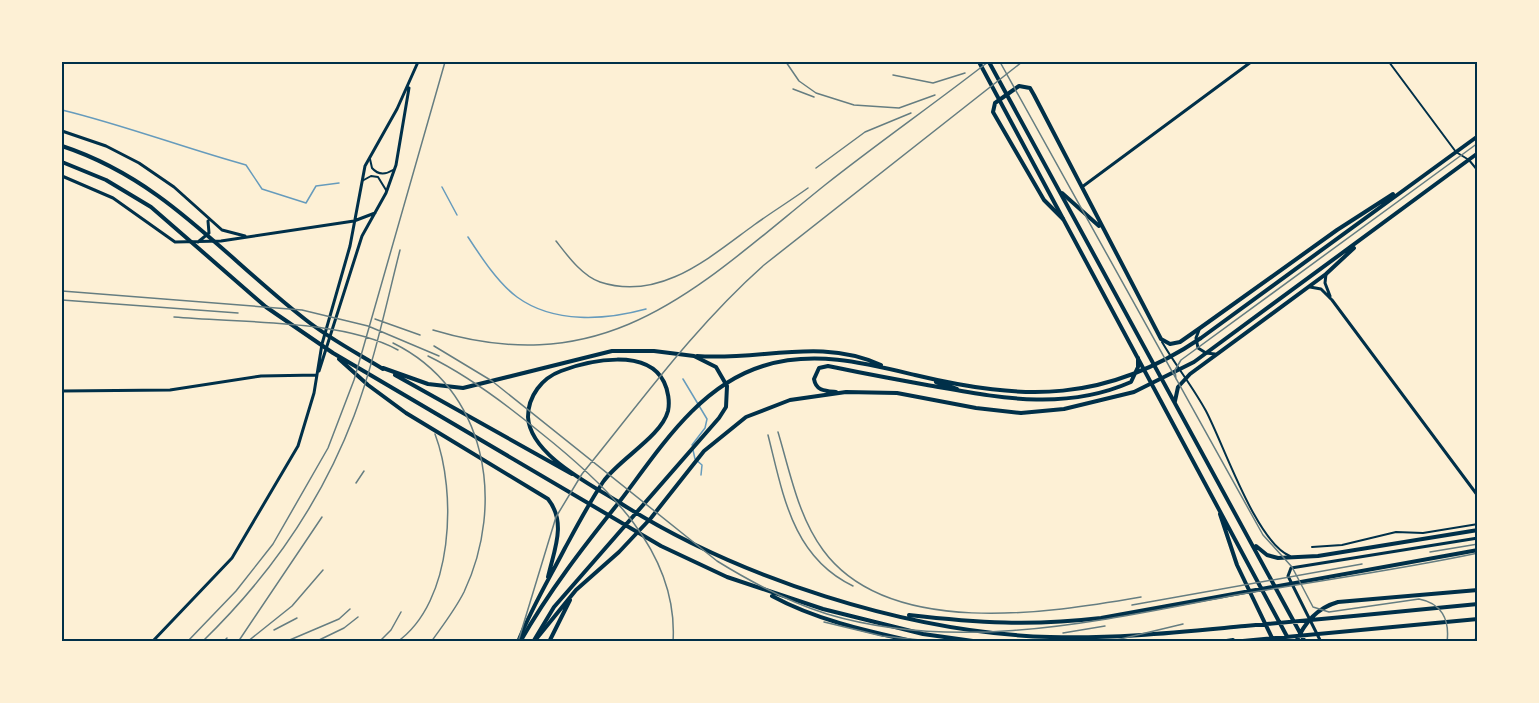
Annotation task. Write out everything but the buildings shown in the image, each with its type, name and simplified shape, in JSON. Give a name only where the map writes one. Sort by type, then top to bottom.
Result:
[{"type":"main road","points":[[979,62],[1290,642]]},
{"type":"main road","points":[[989,62],[1305,642]]},
{"type":"main road","points":[[1063,219],[1044,200],[1032,182],[993,112],[995,103],[1019,86],[1030,88],[1161,339],[1174,344],[1337,230],[1412,183]]},
{"type":"main road","points":[[921,377],[1020,393],[1075,390],[1139,372],[1182,350],[1478,136]]},
{"type":"main road","points":[[62,146],[103,162],[134,178],[186,215],[307,321],[383,368],[586,482],[678,537],[751,571],[894,614],[946,626],[1050,637],[1126,637],[1478,604]]},
{"type":"main road","points":[[1138,358],[1138,366],[1131,382],[1095,393],[1038,400],[972,394],[828,366],[817,370],[813,379],[820,390],[897,393],[976,408],[1021,412],[1064,409],[1134,392],[1194,362],[1478,153]]},
{"type":"main road","points":[[62,162],[126,191],[175,227],[266,307],[333,353],[661,546],[787,604],[863,630],[916,642]]},
{"type":"main road","points":[[1058,188],[1068,201],[1092,218],[1103,231]]},
{"type":"main road","points":[[1175,401],[1178,387],[1185,379],[1326,274],[1363,238]]},
{"type":"main road","points":[[383,368],[428,384],[463,388],[612,351],[654,351],[693,356],[743,358],[812,350],[838,352],[867,359],[891,369]]},
{"type":"main road","points":[[333,353],[368,385],[406,412],[548,499],[557,513],[559,529],[546,583]]},
{"type":"main road","points":[[534,642],[554,607],[719,418],[726,407],[727,386],[716,367],[693,356]]},
{"type":"main road","points":[[519,642],[553,588],[665,443],[697,407],[722,386],[761,366],[799,358],[840,360],[891,369],[972,394]]},
{"type":"main road","points":[[519,642],[546,583],[604,480],[617,464],[653,434],[668,413],[669,400],[663,380],[646,363],[636,360],[619,360],[578,366],[547,378],[536,390],[529,405],[528,420],[537,443],[586,482]]},
{"type":"main road","points":[[534,642],[576,590],[627,544],[651,518],[683,475],[718,437],[746,417],[774,405],[846,392]]},
{"type":"main road","points":[[1216,502],[1237,565],[1274,642]]},
{"type":"main road","points":[[1252,543],[1274,557],[1299,557],[1341,554],[1478,531]]},
{"type":"main road","points":[[894,614],[966,622],[1050,624],[1101,618],[1478,550]]},
{"type":"main road","points":[[549,642],[576,590]]},
{"type":"main road","points":[[1296,642],[1308,620],[1329,605],[1359,599],[1478,590]]},
{"type":"main road","points":[[763,591],[878,623],[980,642]]},
{"type":"main road","points":[[1220,642],[1478,619]]},
{"type":"main road","points":[[1232,642],[1240,640]]},
{"type":"main road","points":[[1471,642],[1478,640]]},
{"type":"street","points":[[317,375],[322,344],[354,220],[360,183],[370,156],[410,83],[418,62]]},
{"type":"street","points":[[1081,188],[1251,62]]},
{"type":"street","points":[[1389,62],[1456,152],[1469,160],[1478,171]]},
{"type":"street","points":[[152,642],[232,558],[298,446],[317,375],[362,236],[386,193],[396,165],[410,83]]},
{"type":"street","points":[[62,130],[106,146],[139,163],[174,187],[222,230],[250,236]]},
{"type":"street","points":[[370,156],[372,168],[378,173],[387,173],[396,165]]},
{"type":"street","points":[[62,176],[113,198],[144,218],[168,239],[184,243],[250,236],[354,220],[375,213]]},
{"type":"street","points":[[360,183],[368,177],[378,177],[385,185],[386,193]]},
{"type":"street","points":[[197,242],[209,232],[206,216]]},
{"type":"street","points":[[1332,261],[1336,261],[1336,266]]},
{"type":"street","points":[[1326,274],[1324,283],[1332,300]]},
{"type":"street","points":[[1309,287],[1320,289],[1332,300],[1478,495]]},
{"type":"street","points":[[1200,328],[1196,338],[1198,348],[1206,353],[1219,354]]},
{"type":"street","points":[[1161,339],[1206,412],[1223,452],[1264,530],[1284,553],[1299,557]]},
{"type":"street","points":[[62,391],[170,390],[261,376],[317,375]]},
{"type":"street","points":[[1312,547],[1342,545],[1396,532],[1423,533],[1478,524]]},
{"type":"street","points":[[1321,642],[1288,576],[1291,568],[1478,538]]},
{"type":"waterway","points":[[62,110],[246,165],[262,189],[306,203],[316,186],[339,183]]},
{"type":"waterway","points":[[442,187],[457,215]]},
{"type":"waterway","points":[[468,237],[503,285],[532,306],[564,316],[580,317],[614,316],[646,309]]},
{"type":"waterway","points":[[683,379],[707,419],[705,428],[692,445]]},
{"type":"waterway","points":[[693,450],[695,459],[702,465],[701,475]]},
{"type":"tram line","points":[[1000,62],[1263,535],[1292,567],[1313,607],[1329,612],[1419,599],[1427,601],[1438,608],[1445,619],[1447,642]]},
{"type":"tram line","points":[[1176,379],[1175,370],[1181,360],[1478,143]]},
{"type":"railway","points":[[187,642],[236,591],[273,544],[328,448],[354,380],[445,62]]},
{"type":"railway","points":[[786,62],[799,81],[816,93],[854,105],[899,108],[935,95]]},
{"type":"railway","points":[[433,330],[495,343],[551,344],[601,334],[647,316],[692,290],[735,258],[845,169],[988,62]]},
{"type":"railway","points":[[518,642],[556,517],[582,474],[691,340],[738,289],[764,265],[1022,62]]},
{"type":"railway","points":[[893,75],[933,83],[965,73]]},
{"type":"railway","points":[[793,89],[814,97]]},
{"type":"railway","points":[[816,168],[865,132],[911,113]]},
{"type":"railway","points":[[556,241],[575,264],[593,279],[622,287],[643,286],[683,273],[702,262],[808,188]]},
{"type":"railway","points":[[202,642],[249,592],[270,565],[309,509],[326,479],[354,416],[368,375],[400,250]]},
{"type":"railway","points":[[62,291],[302,310],[368,326],[439,356]]},
{"type":"railway","points":[[62,300],[238,313]]},
{"type":"railway","points":[[174,317],[320,328],[375,340],[398,350]]},
{"type":"railway","points":[[375,319],[420,335]]},
{"type":"railway","points":[[393,343],[425,363],[450,389],[468,419],[480,451],[485,486],[484,522],[477,558],[464,592],[431,642]]},
{"type":"railway","points":[[434,346],[492,381],[717,561],[799,604],[827,614],[878,626],[929,631],[980,632],[1083,623],[1478,553]]},
{"type":"railway","points":[[428,356],[487,391],[565,453],[589,474],[633,522],[651,549],[664,578],[672,609],[673,642]]},
{"type":"railway","points":[[778,432],[801,508],[814,537],[823,550],[852,578],[887,597],[928,608],[972,613],[1017,613],[1062,609],[1141,597]]},
{"type":"railway","points":[[397,642],[416,624],[430,601],[440,574],[446,545],[448,515],[446,485],[435,434]]},
{"type":"railway","points":[[768,435],[785,501],[803,541],[832,574],[853,586]]},
{"type":"railway","points":[[356,483],[364,471]]},
{"type":"railway","points":[[238,642],[322,517]]},
{"type":"railway","points":[[1430,552],[1478,544]]},
{"type":"railway","points":[[1132,605],[1362,564]]},
{"type":"railway","points":[[247,642],[292,606],[323,570]]},
{"type":"railway","points":[[285,642],[339,619],[350,609]]},
{"type":"railway","points":[[379,642],[391,630],[401,612]]},
{"type":"railway","points":[[315,642],[344,628],[358,617]]},
{"type":"railway","points":[[274,630],[297,618]]},
{"type":"railway","points":[[824,622],[882,636],[939,642]]},
{"type":"railway","points":[[1108,642],[1183,624]]},
{"type":"railway","points":[[1063,633],[1105,626]]},
{"type":"railway","points":[[223,642],[227,638]]}]
